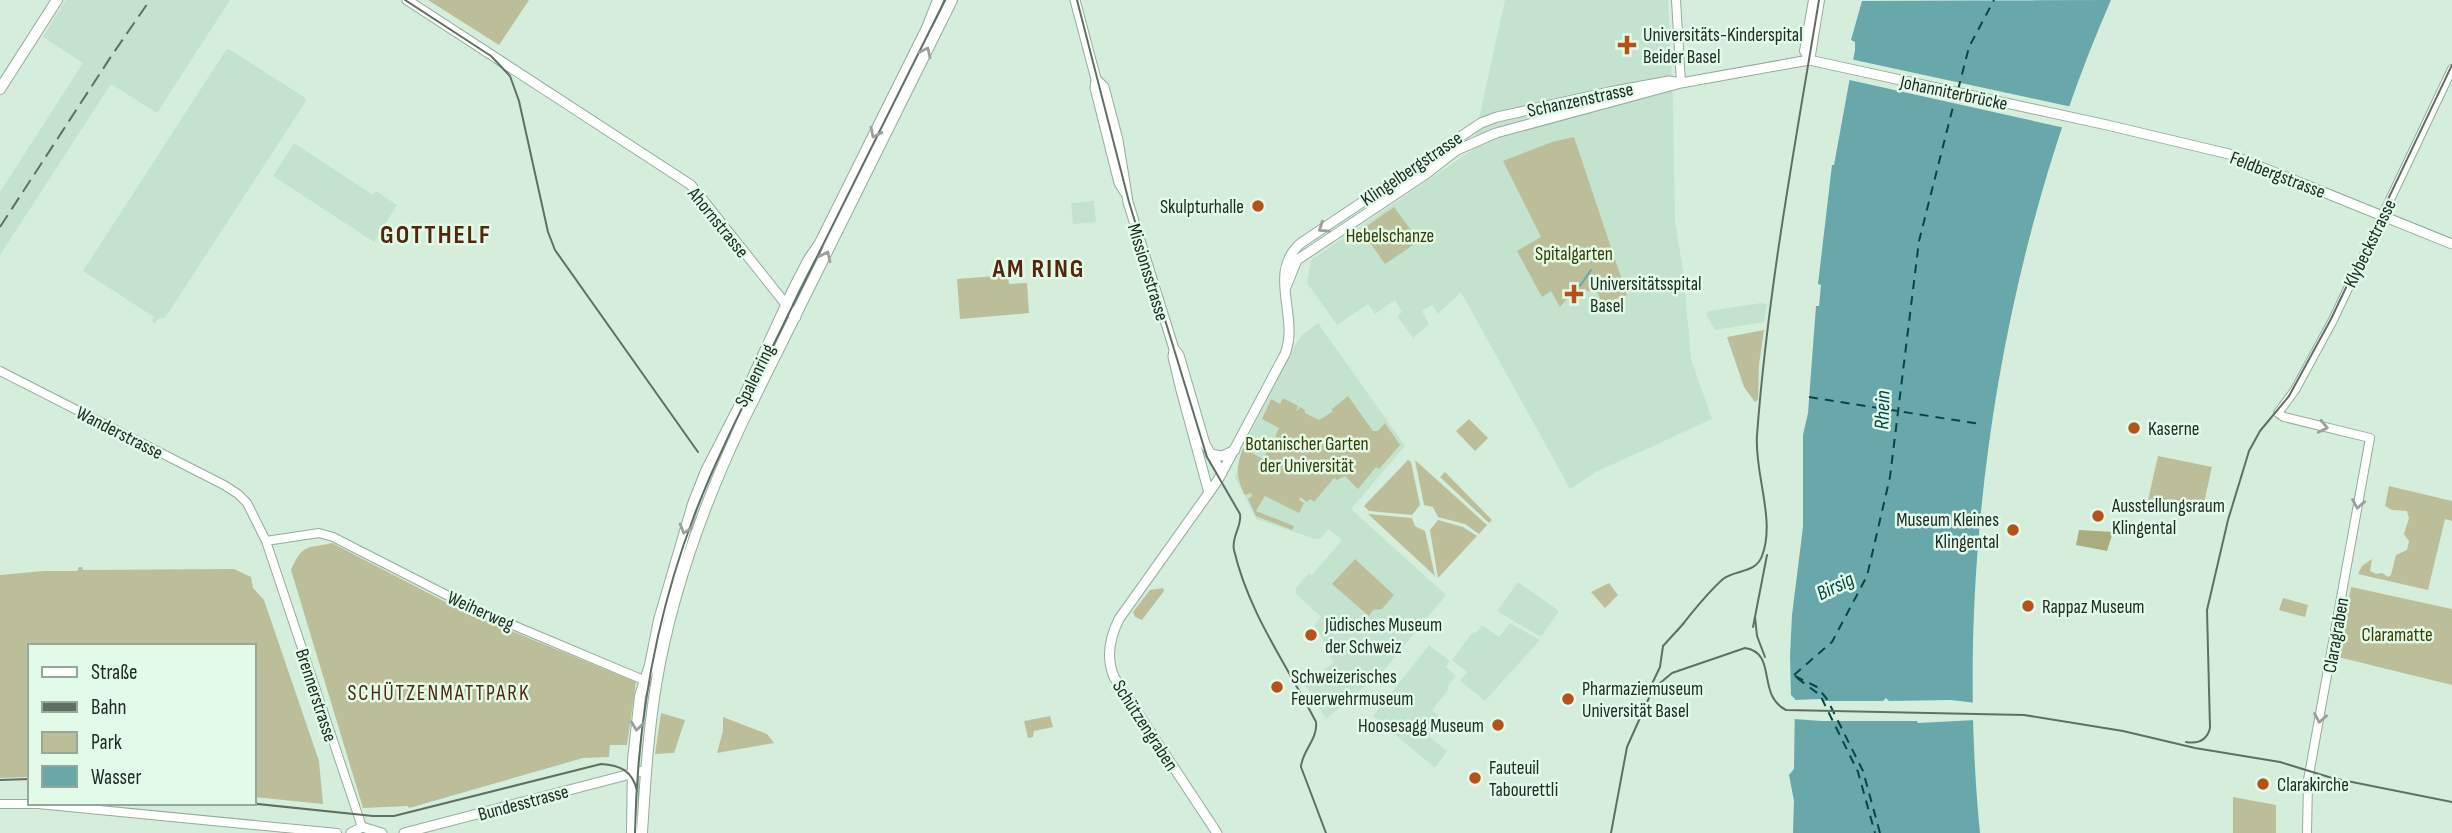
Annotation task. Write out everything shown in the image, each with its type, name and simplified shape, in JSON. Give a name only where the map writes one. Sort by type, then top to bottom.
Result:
[{"type":"main road","points":[[0,89],[57,0]]},
{"type":"main road","name":"Ahornstrasse","points":[[407,0],[696,189],[796,317]]},
{"type":"main road","name":"Spalenring","points":[[640,771],[640,696],[646,681],[659,619],[695,497],[938,0]]},
{"type":"main road","name":"Spalenring","points":[[640,771],[669,621],[681,578],[724,461],[952,0]]},
{"type":"main road","name":"Missionsstrasse","points":[[1075,0],[1096,79],[1104,87],[1118,140],[1126,194],[1174,349],[1179,355],[1210,454],[1220,476]]},
{"type":"main road","name":"Schanzenstrasse","points":[[1496,134],[1681,83],[1810,61]]},
{"type":"main road","name":"Johanniterbrücke","points":[[1810,61],[2098,123]]},
{"type":"main road","name":"Schanzenstrasse","points":[[1481,123],[1609,92],[1669,81],[1681,83]]},
{"type":"main road","name":"Klingelbergstrasse","points":[[1286,287],[1283,271],[1288,257],[1301,243],[1481,123]]},
{"type":"main road","name":"Feldbergstrasse","points":[[2098,123],[2230,154],[2452,244]]},
{"type":"main road","name":"Klingelbergstrasse","points":[[1286,287],[1297,260],[1410,185],[1457,150],[1496,134]]},
{"type":"main road","name":"Schützengraben","points":[[1217,833],[1118,682],[1110,662],[1111,640],[1119,619],[1220,476],[1285,354],[1290,336],[1286,287]]},
{"type":"main road","name":"Missionsstrasse","points":[[1174,349],[1173,357],[1209,494]]},
{"type":"main road","points":[[1210,454],[1222,456],[1235,450]]},
{"type":"main road","points":[[1201,469],[1220,476]]},
{"type":"main road","points":[[632,833],[640,771]]},
{"type":"main road","points":[[640,771],[642,833]]},
{"type":"main road","name":"Bundesstrasse","points":[[404,833],[640,771]]},
{"type":"main road","points":[[351,833],[362,827],[382,833]]},
{"type":"street","points":[[1676,0],[1681,83]]},
{"type":"street","points":[[1810,61],[1804,51],[1813,0]]},
{"type":"street","points":[[1810,61],[1820,0]]},
{"type":"street","name":"Klybeckstrasse","points":[[2370,438],[2284,417],[2278,413],[2295,390],[2333,320],[2452,69]]},
{"type":"street","name":"Wanderstrasse","points":[[0,370],[238,494]]},
{"type":"street","name":"Claragraben","points":[[2307,833],[2308,780],[2370,438]]},
{"type":"street","name":"Brennerstrasse","points":[[238,494],[247,503],[274,562],[362,827]]},
{"type":"street","name":"Weiherweg","points":[[266,541],[319,533],[333,537],[470,607],[646,681]]},
{"type":"street","points":[[0,804],[28,804]]},
{"type":"street","points":[[48,805],[337,833]]},
{"type":"shaded area","points":[[66,0],[230,0],[157,113],[111,84],[0,255],[0,192],[83,63],[43,37]]},
{"type":"shaded area","name":"Universitätsspital Basel","points":[[1505,0],[1668,0],[1675,220],[1684,277],[1691,359],[1712,419],[1596,472],[1570,489],[1461,292],[1438,314],[1432,305],[1422,311],[1429,324],[1413,338],[1397,316],[1402,312],[1395,300],[1375,314],[1368,304],[1337,325],[1307,283],[1311,260],[1472,150]]},
{"type":"shaded area","points":[[229,49],[304,97],[306,101],[165,318],[159,318],[155,324],[152,321],[154,317],[83,271]]},
{"type":"shaded area","points":[[294,143],[373,195],[376,191],[397,205],[374,242],[273,176]]},
{"type":"shaded area","points":[[1094,201],[1096,222],[1073,224],[1071,203]]},
{"type":"shaded area","points":[[1767,304],[1764,322],[1715,330],[1706,314],[1708,311]]},
{"type":"shaded area","points":[[1318,323],[1405,446],[1351,509],[1446,595],[1384,670],[1326,719],[1305,685],[1334,662],[1323,649],[1326,644],[1314,626],[1321,617],[1296,594],[1296,588],[1309,573],[1312,575],[1342,540],[1329,529],[1320,539],[1315,539],[1256,519],[1235,477],[1243,448],[1295,345],[1302,335]]},
{"type":"shaded area","points":[[2079,530],[2113,532],[2107,551],[2076,545]]},
{"type":"shaded area","points":[[1518,582],[1559,611],[1541,637],[1497,611]]},
{"type":"shaded area","points":[[1510,623],[1540,640],[1485,701],[1460,681],[1467,672],[1452,660],[1472,633],[1477,632],[1482,625],[1499,637]]},
{"type":"shaded area","points":[[1429,645],[1450,661],[1446,667],[1456,676],[1432,710],[1442,719],[1429,736],[1447,751],[1435,768],[1373,716]]},
{"type":"green space","points":[[428,0],[529,0],[499,45]]},
{"type":"green space","name":"Spitalgarten","points":[[1574,137],[1627,295],[1602,303],[1596,289],[1574,290],[1560,307],[1551,291],[1542,297],[1517,251],[1541,237],[1503,161],[1552,142]]},
{"type":"green space","name":"Hebelschanze","points":[[1394,207],[1419,241],[1385,264],[1361,230]]},
{"type":"green space","points":[[1008,275],[1009,284],[1027,283],[1029,313],[960,319],[957,279]]},
{"type":"green space","points":[[1764,330],[1758,400],[1755,402],[1744,387],[1727,337]]},
{"type":"green space","name":"Botanischer Garten der Universität","points":[[1348,396],[1373,431],[1378,431],[1385,423],[1400,445],[1379,469],[1376,467],[1358,489],[1345,476],[1337,480],[1334,478],[1314,502],[1310,499],[1307,502],[1300,497],[1299,500],[1304,503],[1299,513],[1265,496],[1256,511],[1294,526],[1292,530],[1256,516],[1248,499],[1252,496],[1251,493],[1245,495],[1240,483],[1238,466],[1243,448],[1263,459],[1268,448],[1270,449],[1279,428],[1262,419],[1271,399],[1280,404],[1283,398],[1298,406],[1296,412],[1300,407],[1305,413],[1319,420],[1332,412],[1332,409]]},
{"type":"green space","points":[[1469,419],[1488,438],[1475,451],[1456,431]]},
{"type":"green space","points":[[2158,456],[2212,467],[2202,512],[2148,500]]},
{"type":"green space","points":[[1408,460],[1411,462],[1420,505],[1412,515],[1369,511],[1364,506]]},
{"type":"green space","points":[[1415,460],[1487,525],[1479,534],[1465,524],[1438,517],[1433,507],[1424,505]]},
{"type":"green space","points":[[1445,472],[1492,520],[1489,523],[1440,477]]},
{"type":"green space","points":[[2389,486],[2452,501],[2452,521],[2445,519],[2428,590],[2358,574],[2362,566],[2372,559],[2370,571],[2388,577],[2391,575],[2396,555],[2407,550],[2409,541],[2404,534],[2409,518],[2407,511],[2392,510],[2385,506]]},
{"type":"green space","points":[[1368,514],[1412,518],[1415,526],[1425,531],[1435,576]]},
{"type":"green space","points":[[1438,520],[1463,527],[1477,536],[1438,578],[1430,530]]},
{"type":"green space","name":"SCHÜTZENMATTPARK","points":[[332,543],[463,611],[636,682],[627,745],[610,745],[609,757],[583,758],[409,808],[363,808],[291,570],[302,551]]},
{"type":"green space","points":[[1355,559],[1394,595],[1382,609],[1373,610],[1369,616],[1332,584]]},
{"type":"green space","points":[[79,567],[83,570],[234,569],[251,577],[253,588],[264,600],[319,761],[323,804],[256,797],[256,644],[28,644],[28,777],[0,778],[0,575],[77,571]]},
{"type":"green space","points":[[1609,583],[1618,595],[1605,608],[1591,592]]},
{"type":"green space","name":"Claramatte","points":[[2351,587],[2452,609],[2452,685],[2338,657]]},
{"type":"green space","points":[[1163,588],[1164,591],[1142,620],[1135,617],[1133,612],[1150,590]]},
{"type":"green space","points":[[2283,598],[2308,605],[2305,617],[2279,610]]},
{"type":"green space","points":[[661,713],[685,720],[674,753],[655,754]]},
{"type":"green space","points":[[1050,716],[1053,727],[1034,731],[1033,737],[1028,738],[1024,721]]},
{"type":"green space","points":[[723,717],[767,734],[774,743],[717,753],[723,731]]},
{"type":"green space","points":[[2233,797],[2276,805],[2276,833],[2233,833]]},
{"type":"water","points":[[2111,0],[2073,97],[2040,198],[2014,302],[1994,409],[1981,516],[1974,623],[1973,729],[1980,833],[1793,833],[1794,801],[1789,775],[1794,769],[1795,699],[1791,695],[1790,656],[1792,615],[1803,527],[1803,435],[1808,413],[1816,306],[1819,306],[1821,285],[1818,284],[1832,165],[1855,50],[1855,42],[1851,40],[1862,1]]},
{"type":"pier","points":[[1850,59],[2072,107],[2065,128],[1845,79]]},
{"type":"pier","points":[[1886,698],[1889,701],[1951,700],[1976,703],[1976,720],[1918,723],[1794,719],[1794,700],[1883,701]]},
{"type":"waterway","points":[[1580,286],[1591,270]]},
{"type":"ferry route","points":[[1958,90],[1969,47],[1994,0]]},
{"type":"ferry route","points":[[1794,675],[1832,642],[1867,576],[1890,477],[1919,241],[1956,95]]},
{"type":"ferry route","points":[[1809,397],[1980,424]]},
{"type":"ferry route","points":[[1795,676],[1817,687],[1827,699],[1863,771],[1880,833]]},
{"type":"ferry route","points":[[1797,678],[1820,695],[1858,772],[1875,833]]},
{"type":"tram line","points":[[405,0],[491,56],[510,76],[519,101],[548,232],[555,250],[698,452]]},
{"type":"tram line","points":[[635,833],[640,752],[651,672],[669,593],[694,516],[740,412],[945,0]]},
{"type":"tram line","points":[[1077,0],[1129,202],[1207,457],[1240,514],[1233,545],[1241,573],[1259,618],[1316,722],[1315,734],[1301,767],[1326,833]]},
{"type":"tram line","points":[[1677,631],[1723,579],[1755,566],[1762,556],[1766,542],[1766,512],[1757,450],[1762,380],[1783,217],[1819,0]]},
{"type":"tram line","points":[[2186,742],[2201,740],[2207,736],[2210,728],[2207,610],[2228,520],[2249,451],[2260,431],[2289,396],[2331,319],[2452,65]]},
{"type":"tram line","points":[[1753,627],[1767,555]]},
{"type":"tram line","points":[[1755,617],[1757,636],[1765,657]]},
{"type":"tram line","points":[[1651,686],[1660,667],[1663,646],[1684,623]]},
{"type":"tram line","points":[[1611,833],[1627,747],[1653,689],[1672,673],[1745,648],[1755,651],[1761,658],[1772,695],[1786,710],[2024,715],[2123,731],[2195,748],[2280,762],[2332,778],[2452,802]]},
{"type":"tram line","points":[[256,804],[394,816],[601,764],[625,770],[632,778],[637,791]]},
{"type":"tram line","points":[[0,780],[28,779]]},
{"type":"railway","points":[[0,227],[150,0]]},
{"type":"place","name":"Universitäts-Kinderspital Beider Basel","points":[[1627,45]]},
{"type":"place","name":"Skulpturhalle","points":[[1258,206]]},
{"type":"place","name":"Universitätsspital Basel","points":[[1574,294]]},
{"type":"place","name":"Kaserne","points":[[2134,428]]},
{"type":"place","name":"Ausstellungsraum Klingental","points":[[2098,516]]},
{"type":"place","name":"Museum Kleines Klingental","points":[[2013,530]]},
{"type":"place","name":"Rappaz Museum","points":[[2028,606]]},
{"type":"place","name":"Jüdisches Museum der Schweiz","points":[[1311,635]]},
{"type":"place","name":"Schweizerisches Feuerwehrmuseum","points":[[1277,687]]},
{"type":"place","name":"Pharmaziemuseum Universität Basel","points":[[1568,699]]},
{"type":"place","name":"Hoosesagg Museum","points":[[1498,725]]},
{"type":"place","name":"Fauteuil Tabourettli","points":[[1475,778]]},
{"type":"place","name":"Clarakirche","points":[[2263,784]]},
{"type":"district","name":"GOTTHELF","points":[[436,234]]},
{"type":"district","name":"AM RING","points":[[1039,268]]},
{"type":"district","name":"SCHÜTZENMATTPARK","points":[[439,693]]},
{"type":"water label","name":"Rhein","points":[[1882,410]]},
{"type":"water label","name":"Birsig","points":[[1835,586]]}]
